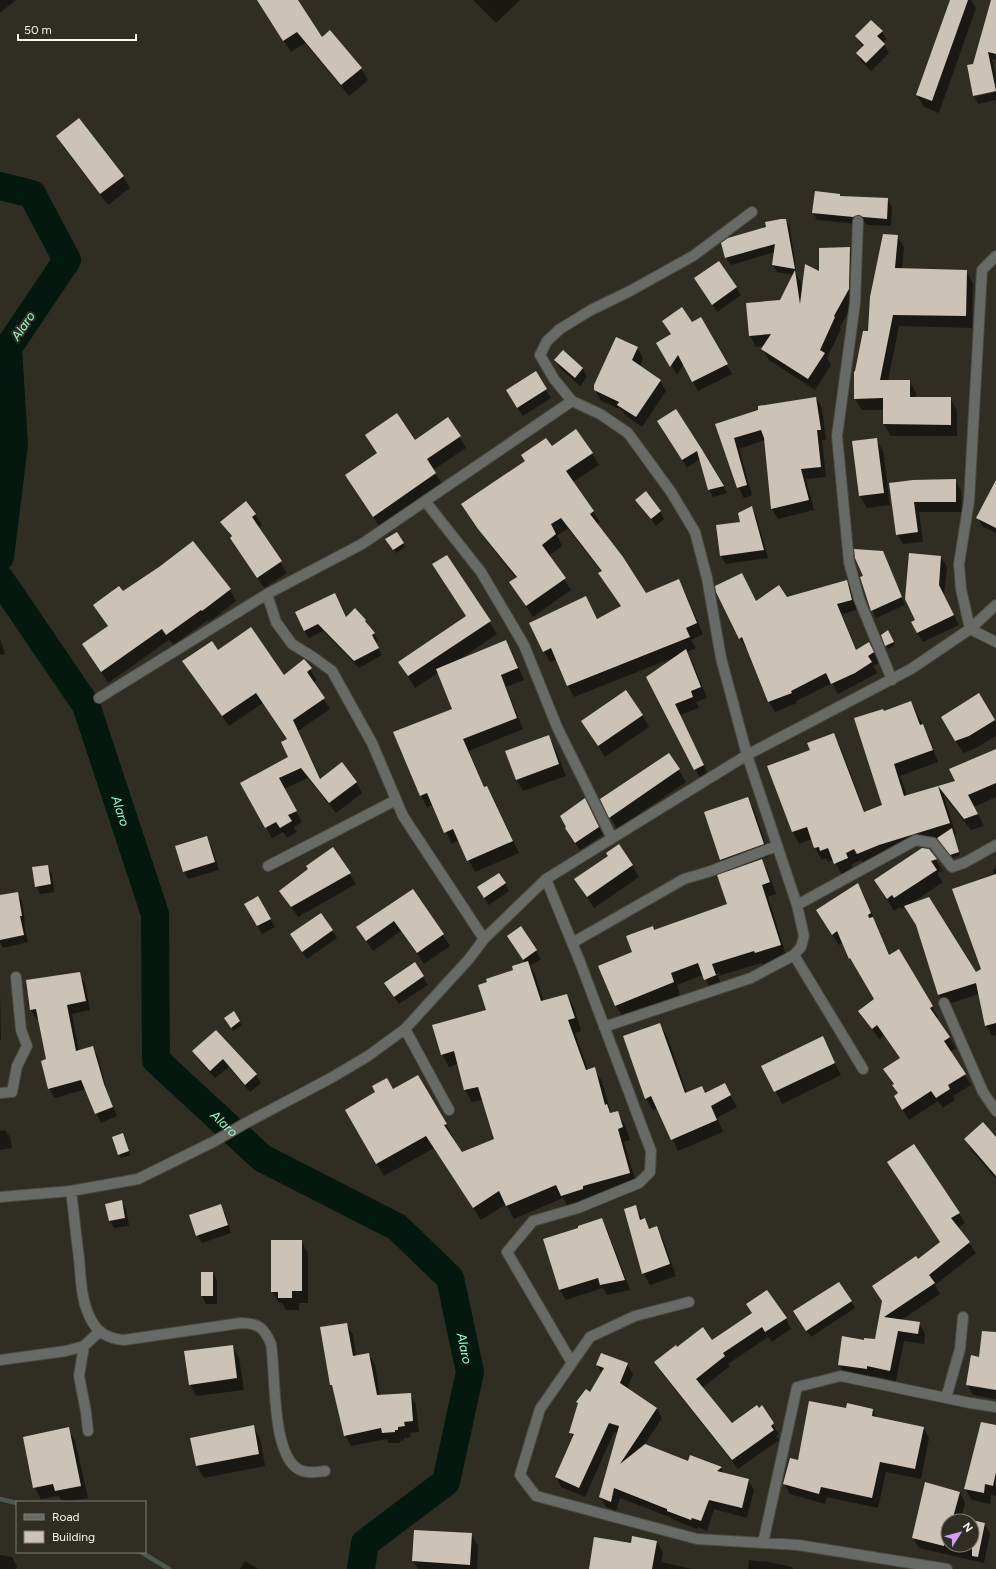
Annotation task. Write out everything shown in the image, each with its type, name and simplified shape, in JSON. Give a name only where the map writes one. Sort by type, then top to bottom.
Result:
[{"type":"street","points":[[604,1026],[751,978],[794,955],[801,947],[804,936],[797,905],[747,755],[721,658],[707,578],[695,532],[671,492],[628,433],[600,414],[572,400],[554,379],[540,355],[547,341],[560,329],[591,310],[630,291],[693,256],[752,212]]},
{"type":"street","points":[[858,221],[855,303],[837,436],[850,562],[859,599],[892,680]]},
{"type":"street","points":[[970,629],[961,589],[959,564],[969,501],[982,270],[996,256]]},
{"type":"street","points":[[99,698],[267,594],[362,544],[572,400]]},
{"type":"street","points":[[425,501],[481,572],[524,646],[557,727],[612,838]]},
{"type":"street","points":[[267,594],[276,622],[292,644],[313,657],[332,672],[372,743],[403,816],[484,939]]},
{"type":"street","points":[[0,1197],[71,1191],[138,1179],[215,1142],[244,1124],[331,1078],[368,1056],[405,1029],[469,959],[484,939],[546,879],[747,755],[911,669],[970,629],[996,605]]},
{"type":"street","points":[[970,629],[996,642]]},
{"type":"street","points":[[268,866],[396,800]]},
{"type":"street","points":[[797,905],[916,840],[932,843],[952,867],[964,864],[996,845]]},
{"type":"street","points":[[572,943],[684,879],[708,872],[777,846]]},
{"type":"street","points":[[546,879],[572,943],[651,1151],[650,1172],[640,1183],[578,1208],[533,1221],[507,1252],[572,1363]]},
{"type":"street","points":[[794,955],[863,1069]]},
{"type":"street","points":[[0,1093],[12,1092],[17,1066],[27,1046],[22,1030],[16,977]]},
{"type":"street","points":[[944,1004],[983,1092],[996,1111]]},
{"type":"street","points":[[405,1029],[449,1110]]},
{"type":"street","points":[[71,1191],[83,1294],[88,1314],[100,1331],[113,1339],[124,1340],[241,1322],[252,1323],[260,1326],[267,1334],[271,1344],[276,1416],[280,1436],[287,1456],[299,1470],[307,1472],[325,1471]]},
{"type":"street","points":[[689,1302],[636,1316],[590,1337],[540,1409],[520,1475],[536,1496],[697,1539],[798,1545],[947,1569]]},
{"type":"street","points":[[946,1398],[960,1349],[963,1317]]},
{"type":"street","points":[[0,1360],[66,1351],[84,1346],[100,1331]]},
{"type":"street","points":[[84,1346],[79,1376],[88,1431]]},
{"type":"street","points":[[763,1543],[797,1387],[841,1376],[996,1407]]},
{"type":"building","points":[[257,0],[298,0],[322,37],[330,30],[362,68],[341,85],[297,32],[283,41]]},
{"type":"building","points":[[950,0],[968,0],[932,101],[916,95]]},
{"type":"building","points":[[991,0],[996,0],[996,54],[988,52],[996,91],[973,96],[967,65],[973,64]]},
{"type":"building","points":[[871,20],[883,31],[877,36],[885,44],[866,63],[856,53],[864,45],[855,36]]},
{"type":"building","points":[[79,118],[124,176],[100,194],[56,136]]},
{"type":"building","points":[[815,191],[840,194],[840,196],[888,198],[887,219],[863,217],[859,215],[853,217],[812,213]]},
{"type":"building","points":[[786,219],[795,269],[772,265],[775,244],[725,258],[721,243],[728,238],[766,227],[765,222]]},
{"type":"building","points":[[883,234],[898,235],[895,268],[967,270],[966,316],[893,315],[880,380],[910,380],[910,397],[951,397],[951,425],[883,424],[883,398],[854,399],[854,372],[863,331],[868,331],[870,297]]},
{"type":"building","points":[[850,247],[849,289],[834,316],[835,317],[820,350],[825,353],[808,379],[761,349],[771,334],[749,336],[746,303],[780,300],[795,270],[800,304],[805,264],[819,271],[819,248]]},
{"type":"building","points":[[719,261],[737,287],[712,305],[694,278]]},
{"type":"building","points":[[682,307],[692,322],[701,317],[728,364],[692,382],[678,355],[670,367],[656,343],[671,334],[662,321]]},
{"type":"building","points":[[616,337],[638,347],[632,360],[661,380],[636,417],[617,405],[619,402],[594,390],[594,385]]},
{"type":"building","points":[[563,350],[583,368],[575,378],[554,360]]},
{"type":"building","points":[[536,371],[547,389],[517,408],[506,390]]},
{"type":"building","points":[[816,397],[821,430],[817,430],[821,467],[801,469],[809,500],[771,509],[764,438],[761,430],[734,438],[747,485],[737,488],[715,424],[758,410],[758,406]]},
{"type":"building","points":[[676,409],[724,486],[708,490],[697,451],[682,460],[657,421]]},
{"type":"building","points":[[397,413],[415,440],[448,417],[461,436],[427,459],[436,473],[373,517],[345,475],[377,453],[365,435]]},
{"type":"building","points":[[576,429],[593,453],[566,471],[594,511],[590,514],[623,557],[646,593],[679,579],[697,623],[686,628],[690,637],[567,686],[551,648],[543,652],[529,623],[586,596],[597,619],[621,606],[598,573],[602,571],[561,518],[551,524],[556,534],[542,545],[566,578],[526,606],[509,582],[517,577],[478,529],[461,504],[525,461],[521,455],[546,438],[552,446]]},
{"type":"building","points":[[877,438],[884,493],[859,496],[852,441]]},
{"type":"building","points":[[956,479],[956,502],[914,502],[918,532],[896,535],[889,483],[913,480]]},
{"type":"building","points":[[996,480],[996,528],[976,518]]},
{"type":"building","points":[[646,491],[661,511],[651,519],[635,500]]},
{"type":"building","points":[[246,501],[256,514],[252,517],[282,561],[257,578],[230,538],[232,536],[220,522]]},
{"type":"building","points":[[752,506],[764,550],[720,556],[716,525],[740,522],[738,513]]},
{"type":"building","points":[[397,532],[404,543],[393,550],[385,539]]},
{"type":"building","points":[[193,541],[231,589],[202,611],[201,610],[166,635],[162,629],[101,672],[82,644],[108,626],[93,605],[119,586],[123,591],[159,567]]},
{"type":"building","points":[[854,549],[883,551],[902,597],[871,611],[860,577],[863,576],[855,558]]},
{"type":"building","points":[[909,553],[941,556],[939,585],[954,615],[917,633],[911,622],[915,620],[905,599]]},
{"type":"building","points":[[447,555],[491,621],[408,676],[398,662],[466,616],[432,564]]},
{"type":"building","points":[[742,573],[756,601],[779,585],[787,597],[847,580],[852,600],[837,604],[856,650],[869,642],[874,652],[868,656],[872,662],[855,673],[831,684],[826,673],[791,691],[792,693],[768,702],[742,637],[739,639],[716,592],[715,586]]},
{"type":"building","points":[[335,593],[346,617],[355,608],[375,633],[372,635],[379,648],[354,661],[318,624],[304,631],[295,612]]},
{"type":"building","points":[[251,627],[284,675],[304,659],[312,668],[307,672],[325,698],[293,720],[320,779],[342,762],[357,782],[329,803],[301,768],[279,778],[297,811],[288,815],[292,821],[280,828],[276,822],[265,828],[240,783],[288,757],[281,742],[287,739],[256,693],[222,716],[182,661],[212,641],[218,650]]},
{"type":"building","points":[[888,630],[894,642],[885,646],[881,635]]},
{"type":"building","points":[[506,640],[518,668],[501,675],[517,718],[463,739],[484,787],[487,786],[513,841],[467,861],[453,829],[444,833],[427,793],[420,796],[393,732],[452,709],[436,669]]},
{"type":"building","points":[[686,649],[701,687],[691,691],[693,697],[675,704],[704,765],[694,770],[646,677]]},
{"type":"building","points":[[626,690],[643,715],[598,746],[581,721]]},
{"type":"building","points":[[979,693],[995,720],[969,736],[955,741],[941,717]]},
{"type":"building","points":[[911,701],[920,725],[923,724],[933,750],[894,764],[904,796],[938,786],[950,823],[879,845],[857,854],[854,849],[846,853],[848,858],[834,864],[828,848],[820,851],[819,847],[814,848],[807,827],[792,832],[767,766],[810,750],[807,743],[834,733],[864,812],[882,805],[854,718],[883,709],[884,711]]},
{"type":"building","points":[[549,735],[559,764],[516,780],[505,751]]},
{"type":"building","points":[[996,749],[996,783],[968,795],[978,814],[964,819],[938,786],[955,781],[949,769]]},
{"type":"building","points":[[669,753],[680,769],[609,818],[600,799]]},
{"type":"building","points":[[748,797],[764,844],[720,860],[704,812]]},
{"type":"building","points":[[585,798],[599,827],[575,843],[565,828],[566,827],[560,816]]},
{"type":"building","points":[[952,828],[959,852],[950,855],[937,838]]},
{"type":"building","points":[[207,836],[215,862],[183,872],[175,846]]},
{"type":"building","points":[[619,844],[633,865],[587,897],[574,879],[608,856],[606,853]]},
{"type":"building","points":[[333,847],[351,873],[291,907],[279,891],[308,869],[306,866]]},
{"type":"building","points":[[922,848],[929,849],[937,859],[931,861],[937,870],[894,898],[892,895],[887,899],[874,880]]},
{"type":"building","points":[[762,859],[770,882],[762,885],[781,945],[755,953],[754,951],[712,964],[716,975],[704,980],[698,963],[671,973],[674,982],[615,1006],[598,966],[632,952],[626,936],[653,926],[654,930],[727,904],[717,875]]},
{"type":"building","points":[[48,865],[51,884],[35,887],[32,867]]},
{"type":"building","points":[[499,873],[506,883],[484,898],[477,887]]},
{"type":"building","points":[[996,874],[996,1023],[985,1026],[976,983],[938,995],[916,925],[904,906],[929,897],[976,972],[981,969],[952,889]]},
{"type":"building","points":[[858,883],[871,913],[868,915],[869,918],[873,917],[889,955],[899,949],[933,1006],[930,1008],[950,1037],[944,1041],[966,1074],[948,1085],[950,1089],[936,1098],[931,1091],[902,1110],[894,1096],[898,1093],[892,1085],[894,1084],[883,1069],[900,1058],[877,1025],[872,1029],[858,1011],[874,999],[850,958],[849,959],[837,931],[832,935],[816,910]]},
{"type":"building","points":[[413,889],[444,934],[417,953],[394,921],[366,941],[356,927]]},
{"type":"building","points":[[18,892],[22,916],[20,916],[24,935],[0,940],[0,895]]},
{"type":"building","points":[[258,896],[271,919],[257,926],[244,904]]},
{"type":"building","points":[[321,913],[333,930],[302,952],[290,934]]},
{"type":"building","points":[[521,926],[537,950],[523,960],[507,936]]},
{"type":"building","points":[[528,961],[541,1001],[567,994],[575,1018],[568,1020],[586,1070],[595,1067],[605,1105],[607,1104],[610,1113],[618,1111],[623,1127],[618,1129],[630,1173],[583,1186],[583,1189],[561,1196],[556,1185],[506,1206],[499,1191],[473,1208],[426,1136],[376,1164],[345,1110],[375,1092],[372,1086],[387,1078],[393,1089],[418,1075],[447,1124],[444,1125],[462,1152],[494,1139],[478,1087],[464,1090],[454,1051],[441,1055],[432,1025],[486,1010],[478,985],[487,982],[486,979],[513,970],[512,966]]},
{"type":"building","points":[[415,962],[424,976],[394,997],[384,983]]},
{"type":"building","points":[[80,972],[86,1001],[67,1005],[76,1051],[93,1046],[104,1084],[113,1107],[95,1114],[81,1080],[48,1089],[41,1061],[46,1059],[36,1009],[30,1010],[26,980]]},
{"type":"building","points":[[234,1011],[240,1021],[231,1028],[224,1018]]},
{"type":"building","points":[[660,1023],[685,1093],[702,1086],[705,1093],[725,1083],[731,1095],[711,1106],[717,1120],[671,1140],[651,1096],[645,1099],[623,1036]]},
{"type":"building","points":[[216,1030],[257,1074],[245,1085],[223,1059],[210,1071],[192,1051]]},
{"type":"building","points":[[823,1036],[835,1063],[774,1092],[761,1066]]},
{"type":"building","points":[[983,1122],[996,1137],[996,1176],[964,1139]]},
{"type":"building","points":[[123,1133],[129,1151],[118,1155],[112,1137]]},
{"type":"building","points":[[914,1144],[960,1213],[951,1218],[970,1242],[929,1275],[935,1283],[884,1317],[920,1322],[918,1334],[898,1331],[890,1371],[867,1366],[867,1369],[838,1365],[842,1336],[864,1340],[864,1338],[875,1339],[882,1301],[872,1286],[916,1256],[918,1259],[940,1242],[887,1162]]},
{"type":"building","points":[[122,1200],[125,1218],[109,1221],[105,1204]]},
{"type":"building","points":[[221,1204],[228,1225],[196,1236],[189,1215]]},
{"type":"building","points":[[636,1205],[640,1220],[645,1218],[649,1229],[657,1226],[670,1264],[642,1274],[624,1209]]},
{"type":"building","points":[[602,1218],[625,1280],[600,1285],[598,1278],[559,1290],[543,1239],[578,1228],[578,1226]]},
{"type":"building","points":[[271,1240],[302,1240],[302,1291],[292,1291],[292,1298],[278,1298],[278,1292],[271,1292]]},
{"type":"building","points":[[201,1272],[213,1272],[213,1296],[201,1296]]},
{"type":"building","points":[[839,1282],[852,1301],[806,1331],[793,1311]]},
{"type":"building","points":[[767,1290],[787,1318],[765,1332],[762,1327],[723,1353],[725,1356],[696,1379],[732,1423],[757,1405],[759,1408],[762,1405],[774,1423],[771,1426],[774,1430],[732,1460],[654,1362],[703,1327],[712,1340],[752,1313],[746,1304]]},
{"type":"building","points":[[347,1323],[353,1356],[369,1353],[377,1395],[411,1393],[413,1421],[404,1422],[405,1426],[398,1427],[398,1430],[395,1430],[395,1432],[382,1433],[381,1428],[344,1436],[332,1385],[330,1385],[320,1327]]},
{"type":"building","points":[[982,1331],[996,1332],[996,1390],[966,1385],[971,1355],[979,1357]]},
{"type":"building","points":[[233,1345],[237,1378],[189,1385],[184,1351]]},
{"type":"building","points":[[601,1353],[628,1363],[620,1383],[657,1408],[620,1464],[645,1444],[688,1461],[690,1455],[722,1467],[717,1471],[749,1479],[742,1508],[709,1500],[701,1521],[692,1518],[691,1520],[667,1511],[667,1509],[614,1488],[611,1502],[599,1497],[619,1426],[609,1423],[579,1488],[555,1477],[574,1434],[569,1433],[578,1403],[576,1402],[586,1389],[590,1392],[604,1368],[596,1365]]},
{"type":"building","points":[[809,1401],[846,1408],[847,1403],[873,1409],[872,1416],[924,1427],[915,1469],[880,1462],[872,1498],[821,1487],[819,1494],[783,1484],[790,1458],[798,1460]]},
{"type":"building","points":[[981,1422],[996,1425],[996,1472],[993,1486],[985,1484],[984,1493],[964,1489]]},
{"type":"building","points":[[254,1425],[259,1454],[196,1466],[190,1438]]},
{"type":"building","points":[[69,1427],[81,1486],[55,1491],[53,1484],[33,1488],[23,1437]]},
{"type":"building","points":[[925,1482],[960,1492],[954,1513],[940,1513],[940,1545],[912,1538]]},
{"type":"building","points":[[980,1522],[985,1523],[980,1547]]},
{"type":"building","points":[[414,1530],[472,1533],[470,1565],[412,1561]]},
{"type":"building","points":[[632,1536],[657,1541],[652,1569],[589,1569],[594,1537],[631,1543]]},
{"type":"building","points":[[972,1553],[979,1553],[978,1557],[972,1556]]},
{"type":"waterway","name":"Alaro","points":[[0,186],[32,194],[67,260],[8,348],[14,444],[0,557]]},
{"type":"waterway","name":"Alaro","points":[[0,579],[86,705],[155,914],[156,1060],[262,1158],[397,1227],[450,1278],[470,1372],[446,1482],[365,1543],[361,1569]]},
{"type":"waterway","points":[[0,1499],[16,1503]]},
{"type":"waterway","points":[[143,1553],[169,1569]]}]
